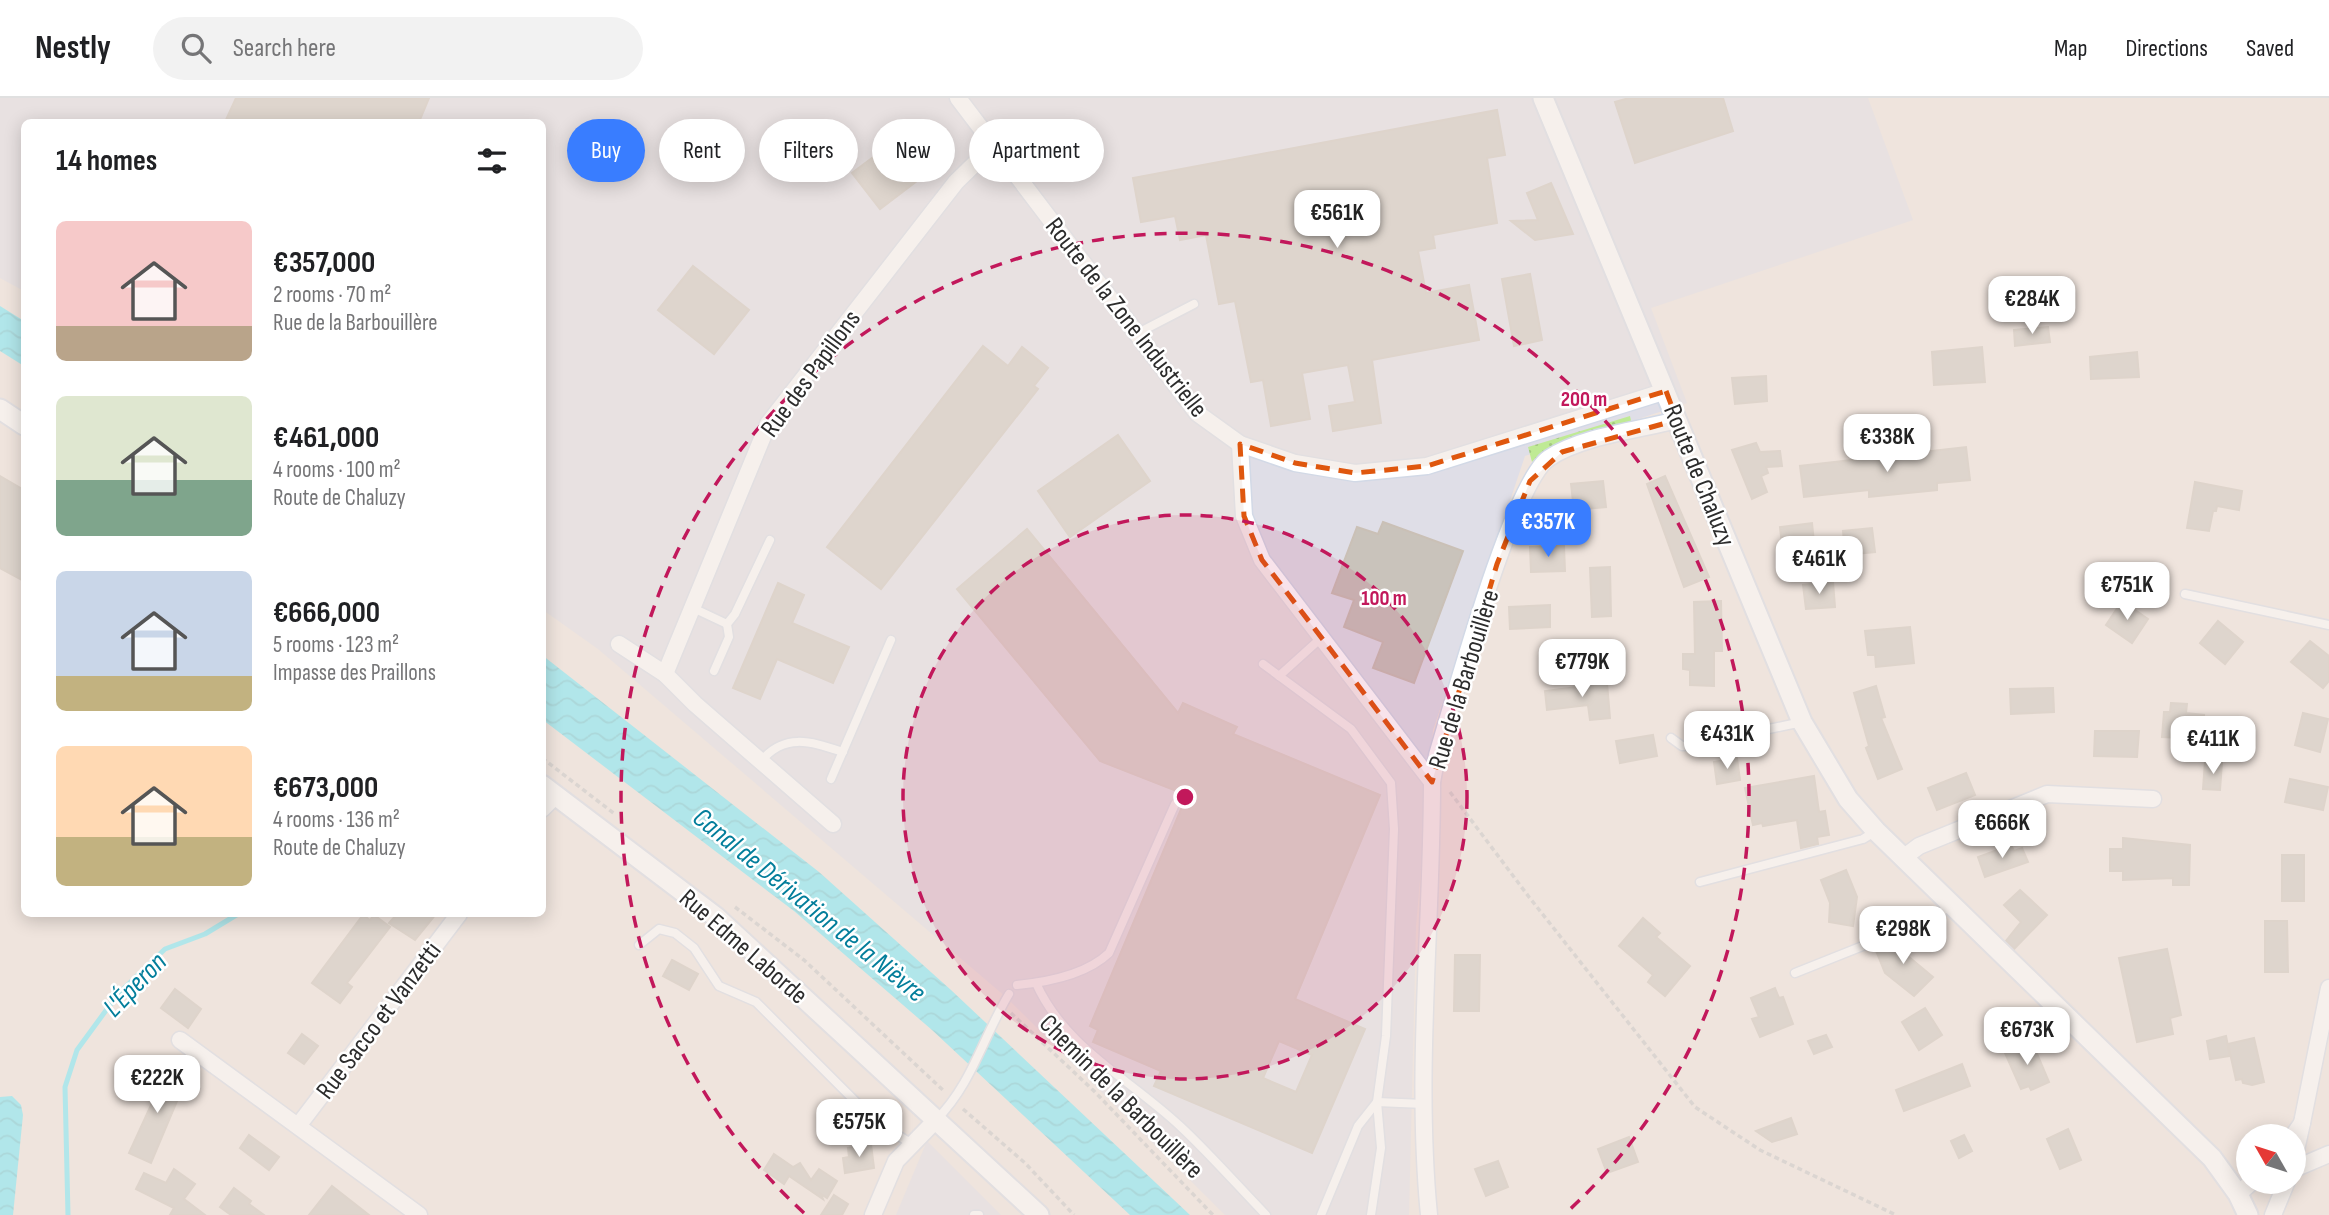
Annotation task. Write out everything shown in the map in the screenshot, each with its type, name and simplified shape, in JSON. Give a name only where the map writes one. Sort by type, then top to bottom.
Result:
[{"type":"street","name":"Route de la Zone Industrielle","points":[[958,98],[974,119]]},
{"type":"street","name":"Route de Chaluzy","points":[[1544,98],[1802,722],[1849,799],[1903,858],[2236,1178]]},
{"type":"street","name":"Rue des Papillons","points":[[665,674],[759,445],[778,409],[956,182],[969,169]]},
{"type":"street","name":"Route de la Zone Industrielle","points":[[1022,182],[1197,413],[1240,444],[1294,463],[1355,474],[1427,466],[1666,391]]},
{"type":"street","points":[[0,409],[21,423]]},
{"type":"street","name":"Rue de la Barbouillère","points":[[1429,1215],[1424,1163],[1424,1104],[1433,776],[1497,564],[1534,474],[1548,458],[1677,420]]},
{"type":"street","points":[[1240,444],[1244,516],[1262,560],[1320,639],[1433,776]]},
{"type":"street","points":[[619,645],[665,674],[833,824]]},
{"type":"street","points":[[1903,858],[1919,846],[2047,794],[2153,799]]},
{"type":"street","name":"Rue Edme Laborde","points":[[547,796],[716,917],[1039,1215]]},
{"type":"street","name":"Rue Sacco et Vanzetti","points":[[298,1126],[457,917]]},
{"type":"street","points":[[2298,1124],[2329,988]]},
{"type":"street","name":"Rue Sacco et Vanzetti","points":[[180,1040],[419,1215]]},
{"type":"street","points":[[873,1215],[896,1161],[936,1120]]},
{"type":"street","points":[[2306,1164],[2329,1154]]},
{"type":"street","name":"Route de Chaluzy","points":[[2247,1194],[2249,1215]]},
{"type":"street","points":[[2273,1215],[2282,1194]]},
{"type":"lane","points":[[1136,334],[1194,304]]},
{"type":"lane","points":[[714,671],[729,637],[727,624],[735,614],[770,540]]},
{"type":"lane","points":[[2185,594],[2329,625]]},
{"type":"lane","points":[[693,608],[727,624]]},
{"type":"lane","points":[[1279,676],[1320,639]]},
{"type":"lane","points":[[831,779],[891,640]]},
{"type":"lane","points":[[1263,664],[1351,729],[1391,783],[1394,829],[1386,1036],[1377,1102],[1381,1148],[1371,1215]]},
{"type":"lane","points":[[1671,738],[1682,746],[1689,746],[1802,722]]},
{"type":"lane","points":[[761,761],[773,749],[794,740],[843,752]]},
{"type":"lane","points":[[1017,985],[1036,984],[1094,966],[1109,953],[1175,804]]},
{"type":"lane","points":[[1699,882],[1863,839],[1876,831]]},
{"type":"lane","points":[[1795,973],[1933,918],[1951,905]]},
{"type":"lane","points":[[639,945],[660,929],[675,933],[694,948],[719,986],[756,1002],[874,1121],[912,1144]]},
{"type":"lane","points":[[1036,984],[1044,999],[1087,1052],[1180,1126],[1266,1215]]},
{"type":"lane","points":[[936,1120],[955,1101],[965,1085],[997,1013],[1009,994]]},
{"type":"lane","points":[[1377,1102],[1424,1104]]},
{"type":"lane","points":[[1321,1215],[1359,1126],[1377,1102]]},
{"type":"path","points":[[1433,776],[1695,1107],[1760,1150],[1896,1215]]},
{"type":"path","name":"Chemin de la Barbouillère","points":[[1002,1004],[1094,1091],[1213,1215]]},
{"type":"highlighted area","points":[[1666,391],[1677,420],[1562,452],[1530,481],[1497,564],[1432,782],[1262,560],[1244,516],[1240,444],[1295,463],[1355,473],[1427,466]]},
{"type":"shaded area","points":[[0,98],[1868,98],[1913,220],[1651,308],[1687,403],[1525,456],[1433,730],[1416,926],[1409,1215],[1225,1215],[1006,997],[598,649],[546,612],[546,119],[21,119],[21,289],[0,278]]},
{"type":"shaded area","points":[[927,1141],[1001,1215],[896,1215]]},
{"type":"green space","points":[[1630,416],[1632,425],[1540,454],[1532,462],[1528,447]]},
{"type":"water","points":[[0,306],[21,319],[21,364],[0,351]]},
{"type":"water","name":"Canal de Dérivation de la Nièvre","points":[[546,658],[819,872],[951,990],[1190,1215],[1130,1215],[932,1030],[794,911],[546,722]]},
{"type":"water","points":[[12,1096],[21,1105],[23,1115],[13,1215],[0,1215],[0,1097]]},
{"type":"building","points":[[236,98],[429,98],[420,119],[226,119]]},
{"type":"building","points":[[1629,98],[1723,98],[1733,131],[1635,163],[1615,102]]},
{"type":"building","points":[[1497,110],[1505,155],[1487,158],[1497,223],[1433,235],[1435,248],[1418,251],[1426,293],[1469,285],[1479,340],[1372,360],[1381,423],[1333,431],[1329,406],[1355,402],[1348,365],[1302,373],[1310,419],[1271,426],[1263,380],[1251,382],[1235,301],[1219,304],[1206,235],[1180,240],[1175,216],[1141,222],[1133,178]]},
{"type":"building","points":[[872,158],[872,182],[916,182],[880,209],[858,181],[858,169]]},
{"type":"building","points":[[1551,183],[1573,234],[1535,240],[1511,221],[1538,220],[1527,193]]},
{"type":"building","points":[[693,266],[749,310],[714,354],[658,310]]},
{"type":"building","points":[[1530,274],[1542,340],[1514,346],[1502,279]]},
{"type":"building","points":[[2048,327],[2050,342],[2015,346],[2014,330]]},
{"type":"building","points":[[983,346],[1008,366],[1022,347],[1048,368],[1034,386],[1038,389],[881,589],[827,547]]},
{"type":"building","points":[[1982,347],[1985,382],[1934,385],[1932,352]]},
{"type":"building","points":[[2137,352],[2139,377],[2091,379],[2090,357]]},
{"type":"building","points":[[1766,376],[1767,401],[1735,404],[1732,378]]},
{"type":"building","points":[[1118,435],[1150,481],[1070,537],[1038,491]]},
{"type":"building","points":[[1756,443],[1760,452],[1780,451],[1782,466],[1766,467],[1768,473],[1761,476],[1767,492],[1752,499],[1732,450]]},
{"type":"building","points":[[1966,447],[1970,480],[1937,483],[1937,490],[1869,497],[1869,490],[1804,497],[1800,466]]},
{"type":"building","points":[[0,476],[21,488],[21,579],[0,568]]},
{"type":"building","points":[[1665,476],[1709,577],[1684,587],[1647,484]]},
{"type":"building","points":[[1603,481],[1606,507],[1574,510],[1571,484]]},
{"type":"building","points":[[2195,482],[2242,491],[2239,510],[2217,506],[2216,511],[2213,511],[2209,531],[2187,528]]},
{"type":"building","points":[[1383,522],[1463,551],[1414,683],[1373,668],[1383,642],[1344,627],[1354,600],[1332,593],[1357,527],[1378,534]]},
{"type":"building","points":[[1812,523],[1815,552],[1783,555],[1780,527]]},
{"type":"building","points":[[1872,528],[1875,552],[1845,555],[1843,531]]},
{"type":"building","points":[[1027,529],[1178,713],[1183,703],[1237,727],[1233,734],[1380,795],[1295,999],[1365,1029],[1312,1153],[1154,1086],[1161,1071],[1093,1042],[1098,1030],[1090,1026],[1187,795],[1100,761],[957,589]],"holes":[[[1279,1041],[1312,1055],[1296,1092],[1263,1078]]]},
{"type":"building","points":[[1564,546],[1565,571],[1531,572],[1530,547]]},
{"type":"building","points":[[1610,567],[1611,616],[1592,617],[1590,568]]},
{"type":"building","points":[[1833,582],[1835,607],[1806,609],[1803,585]]},
{"type":"building","points":[[778,583],[804,595],[792,623],[849,647],[833,683],[777,659],[760,699],[733,688]]},
{"type":"building","points":[[1721,601],[1722,651],[1714,651],[1714,686],[1690,685],[1690,670],[1683,669],[1683,654],[1695,654],[1694,602]]},
{"type":"building","points":[[2122,601],[2148,619],[2132,643],[2106,625]]},
{"type":"building","points":[[1550,605],[1550,627],[1510,629],[1509,607]]},
{"type":"building","points":[[2218,621],[2243,642],[2225,664],[2200,643]]},
{"type":"building","points":[[1910,627],[1914,663],[1876,667],[1875,655],[1868,655],[1865,631]]},
{"type":"building","points":[[2310,641],[2329,656],[2329,681],[2323,688],[2291,662]]},
{"type":"building","points":[[1577,683],[1607,683],[1610,718],[1590,720],[1588,705],[1547,710],[1545,691],[1577,687]]},
{"type":"building","points":[[1876,686],[1885,717],[1881,718],[1902,769],[1878,779],[1866,748],[1869,746],[1854,693]]},
{"type":"building","points":[[2053,688],[2054,712],[2011,714],[2010,689]]},
{"type":"building","points":[[2171,703],[2187,704],[2186,713],[2204,715],[2203,739],[2162,737],[2164,712],[2170,712]]},
{"type":"building","points":[[2303,713],[2328,719],[2320,752],[2295,745]]},
{"type":"building","points":[[2095,731],[2139,731],[2137,757],[2094,756]]},
{"type":"building","points":[[1653,735],[1657,756],[1620,763],[1616,741]]},
{"type":"building","points":[[1737,758],[1740,780],[1717,784],[1714,762]]},
{"type":"building","points":[[2205,761],[2222,762],[2220,790],[2203,789]]},
{"type":"building","points":[[1966,773],[1975,795],[1937,810],[1928,788]]},
{"type":"building","points":[[1814,776],[1819,812],[1825,811],[1829,835],[1817,837],[1818,844],[1801,848],[1797,820],[1763,826],[1762,823],[1753,825],[1745,788]]},
{"type":"building","points":[[2290,779],[2328,787],[2323,810],[2285,802]]},
{"type":"building","points":[[2123,838],[2190,845],[2189,885],[2173,885],[2173,878],[2123,880],[2123,871],[2110,871],[2110,849],[2123,849]]},
{"type":"building","points":[[2011,845],[2014,851],[2022,848],[2028,862],[1985,877],[1978,857]]},
{"type":"building","points":[[2282,855],[2304,855],[2304,901],[2282,901]]},
{"type":"building","points":[[1846,870],[1857,897],[1853,926],[1829,922],[1830,903],[1821,880]]},
{"type":"building","points":[[2020,890],[2047,915],[2014,949],[2006,941],[2021,922],[2004,905]]},
{"type":"building","points":[[362,917],[370,920],[377,917],[390,927],[347,983],[352,987],[340,1003],[312,983]]},
{"type":"building","points":[[394,917],[434,917],[415,940],[389,923]]},
{"type":"building","points":[[1643,918],[1660,933],[1656,937],[1690,966],[1665,996],[1648,982],[1653,975],[1619,946]]},
{"type":"building","points":[[2265,921],[2287,921],[2288,972],[2265,972]]},
{"type":"building","points":[[1906,936],[1912,948],[1903,952],[1933,977],[1914,996],[1885,973],[1875,948]]},
{"type":"building","points":[[2167,949],[2181,1015],[2170,1018],[2173,1034],[2137,1042],[2119,958]]},
{"type":"building","points":[[1455,955],[1480,955],[1479,1011],[1454,1011]]},
{"type":"building","points":[[672,960],[698,974],[689,990],[663,976]]},
{"type":"building","points":[[1775,988],[1779,998],[1783,997],[1793,1024],[1760,1037],[1752,1019],[1759,1017],[1751,998]]},
{"type":"building","points":[[175,989],[201,1009],[188,1028],[161,1008]]},
{"type":"building","points":[[1925,1008],[1942,1035],[1919,1050],[1902,1022]]},
{"type":"building","points":[[302,1034],[318,1046],[304,1064],[288,1053]]},
{"type":"building","points":[[1826,1035],[1832,1047],[1814,1054],[1808,1041]]},
{"type":"building","points":[[2226,1036],[2230,1056],[2210,1059],[2207,1041]]},
{"type":"building","points":[[2254,1038],[2264,1082],[2252,1085],[2243,1083],[2242,1079],[2236,1080],[2228,1044]]},
{"type":"building","points":[[2032,1042],[2049,1082],[2031,1090],[2029,1086],[2021,1089],[2005,1053]]},
{"type":"building","points":[[1962,1064],[1970,1086],[1904,1111],[1896,1090]]},
{"type":"building","points":[[155,1068],[185,1082],[151,1163],[129,1153],[158,1090],[147,1084]]},
{"type":"building","points":[[1791,1118],[1797,1134],[1772,1142],[1756,1131]]},
{"type":"building","points":[[2068,1129],[2081,1160],[2060,1169],[2047,1139]]},
{"type":"building","points":[[249,1135],[279,1157],[269,1170],[240,1148]]},
{"type":"building","points":[[1964,1135],[1972,1151],[1959,1158],[1951,1141]]},
{"type":"building","points":[[1629,1137],[1638,1162],[1607,1173],[1598,1149]]},
{"type":"building","points":[[871,1144],[874,1168],[845,1173],[843,1158],[849,1157],[848,1148]]},
{"type":"building","points":[[774,1154],[793,1167],[800,1163],[811,1180],[819,1169],[837,1181],[827,1198],[821,1194],[823,1199],[789,1176],[784,1184],[764,1170]]},
{"type":"building","points":[[1498,1161],[1508,1187],[1486,1196],[1475,1169]]},
{"type":"building","points":[[174,1169],[195,1184],[184,1199],[205,1215],[170,1215],[174,1208],[136,1189],[144,1173],[166,1183]]},
{"type":"building","points":[[332,1186],[369,1215],[309,1215]]},
{"type":"building","points":[[234,1188],[264,1215],[231,1215],[220,1207]]},
{"type":"building","points":[[834,1195],[848,1204],[842,1215],[821,1215]]},
{"type":"waterway","name":"L'Éperon","points":[[68,1215],[65,1087],[77,1050],[118,994],[165,949],[205,934],[233,917]]}]
